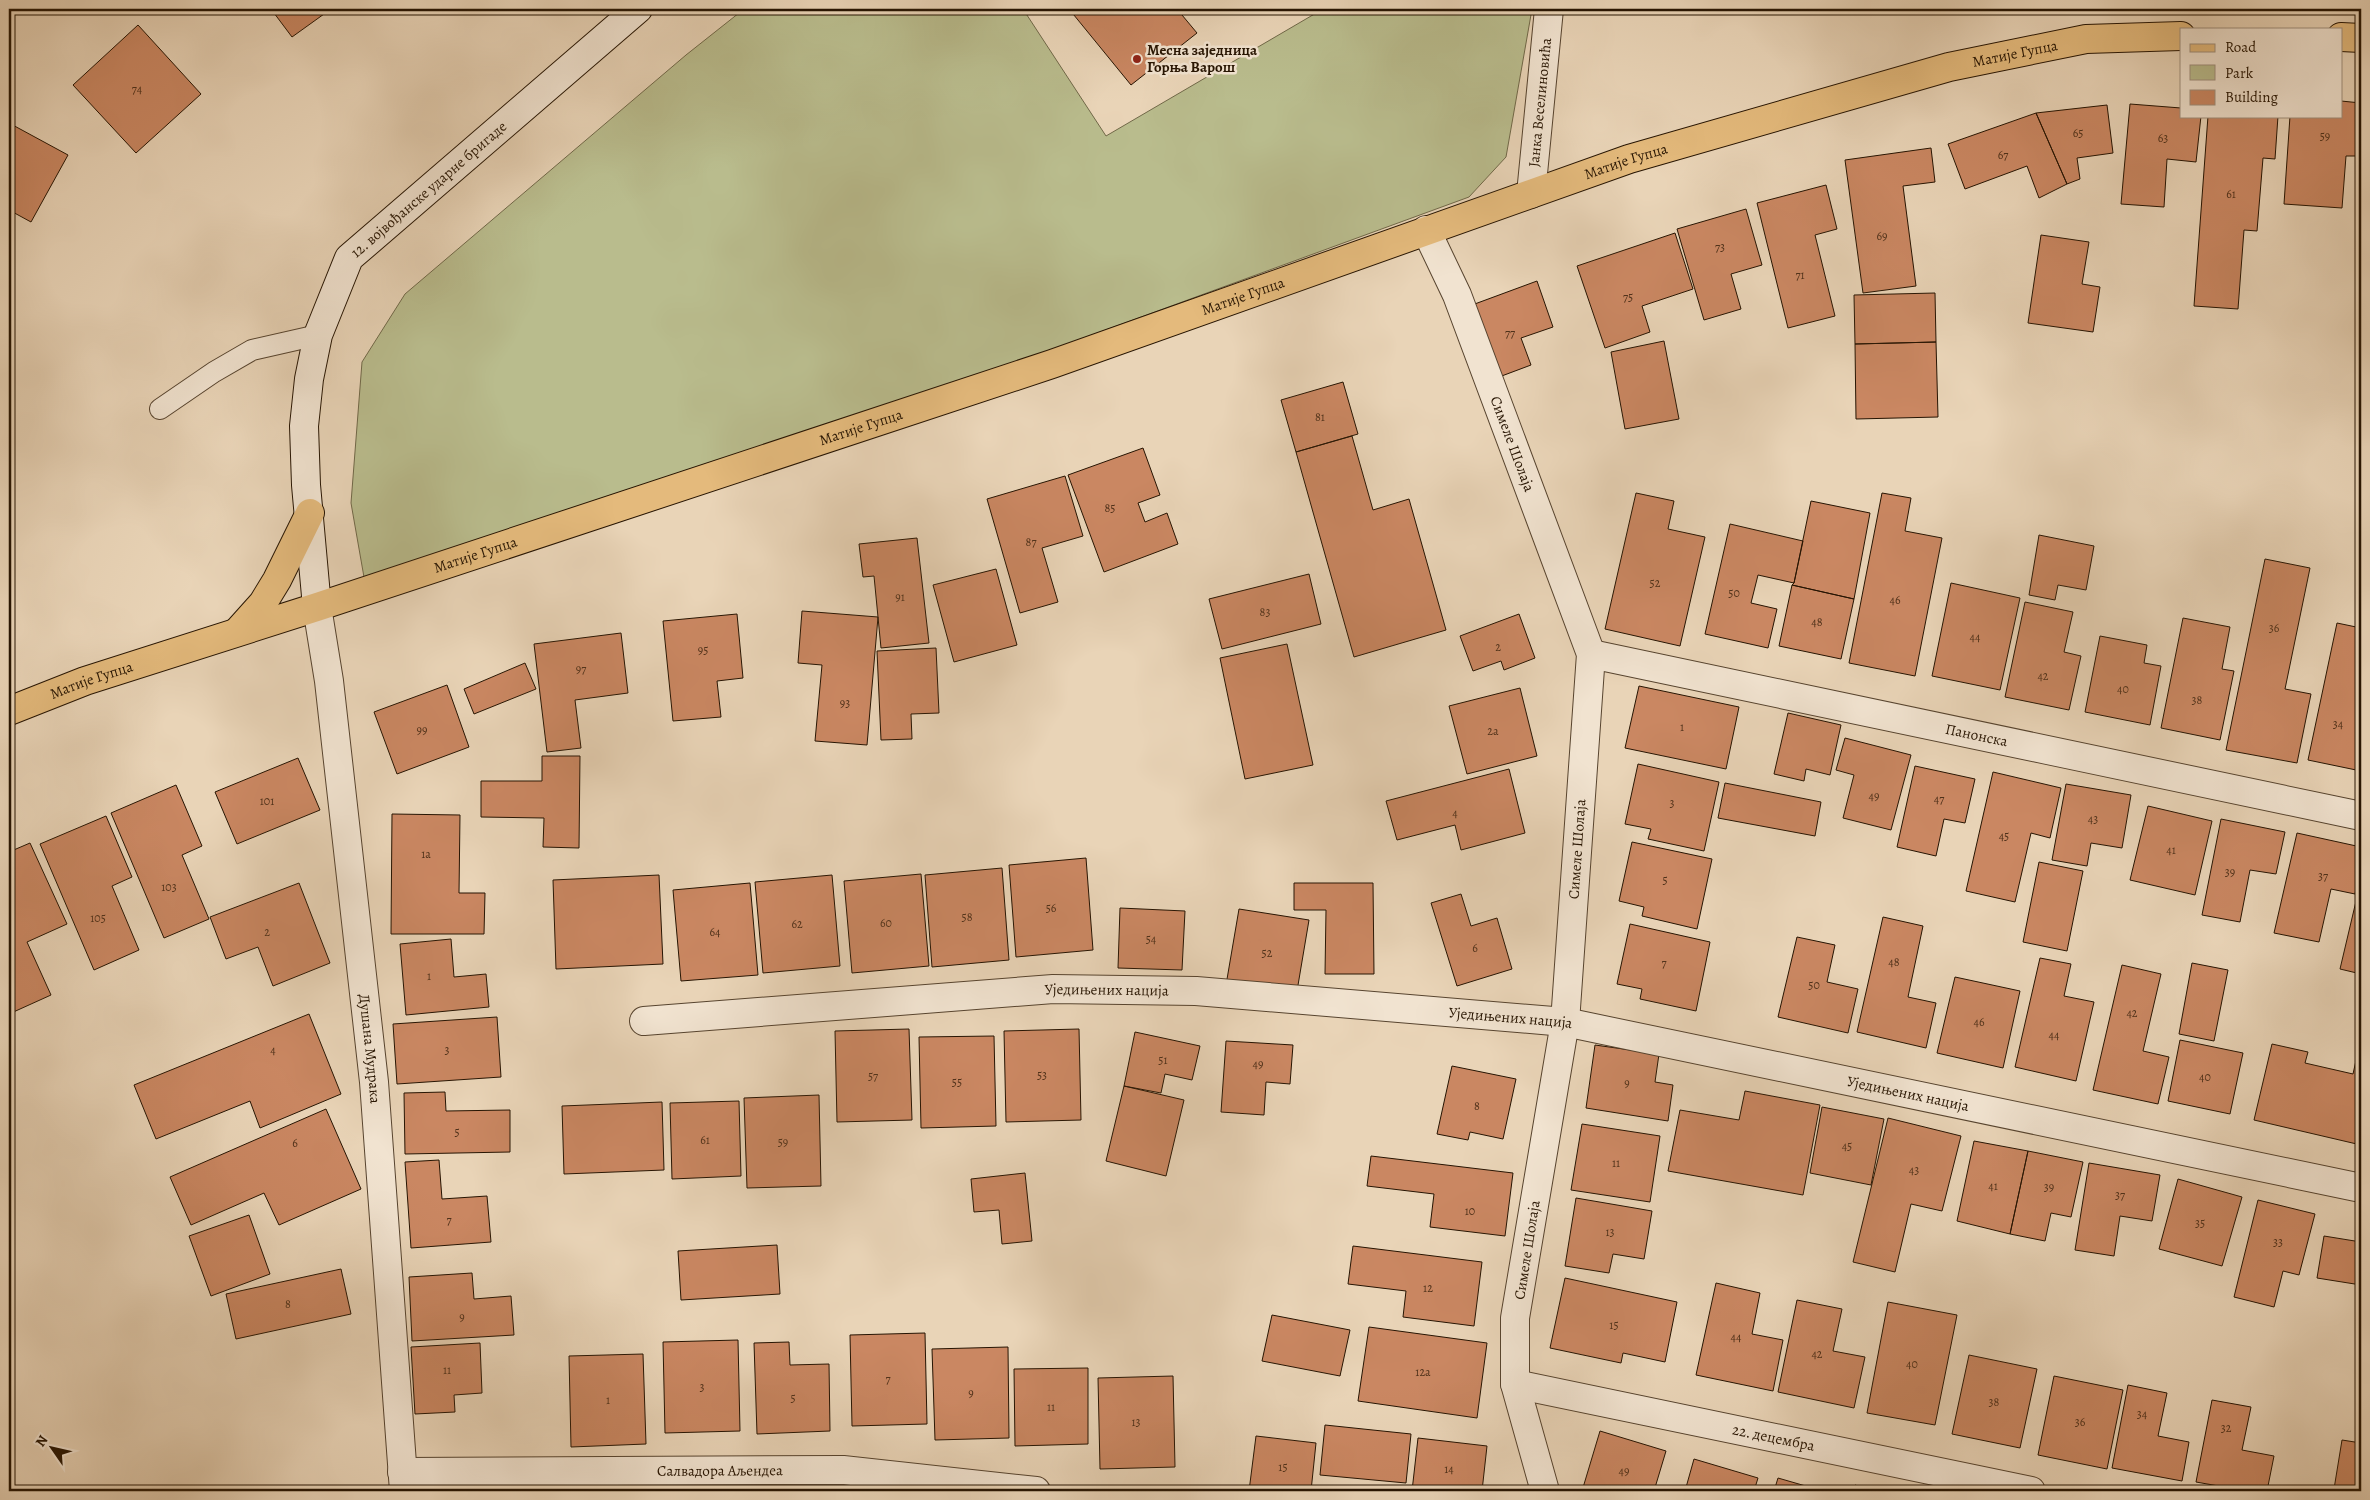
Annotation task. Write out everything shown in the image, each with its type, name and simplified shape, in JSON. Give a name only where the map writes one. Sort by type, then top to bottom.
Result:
[{"type":"main road","name":"Матије Гупца","points":[[9,711],[85,680],[318,607],[1052,364],[1629,159],[1949,66],[2086,39],[2180,36]]},
{"type":"main road","points":[[2342,37],[2361,38]]},
{"type":"main road","points":[[237,633],[263,602],[277,580],[310,513]]},
{"type":"street","name":"12. војвођанске ударне бригаде","points":[[318,335],[349,258],[638,9]]},
{"type":"street","name":"Јанка Веселиновића","points":[[1531,194],[1549,9]]},
{"type":"street","name":"Симеле Шолаја","points":[[1426,230],[1457,295],[1591,654],[1565,1022],[1516,1318],[1515,1384],[1545,1491]]},
{"type":"street","points":[[318,335],[309,379],[304,426],[306,485],[318,607]]},
{"type":"street","name":"Душана Мудрака","points":[[318,607],[329,681],[374,1082],[403,1482]]},
{"type":"street","name":"Панонска","points":[[1591,654],[2361,816]]},
{"type":"street","name":"Уједињених нација","points":[[644,1021],[1053,989],[1196,991],[1565,1022],[2361,1188]]},
{"type":"street","name":"22. децембра","points":[[1515,1384],[2031,1491]]},
{"type":"street","name":"Салвадора Аљендеа","points":[[403,1482],[843,1470],[1036,1491]]},
{"type":"lane","points":[[160,409],[214,372],[252,350],[318,335]]},
{"type":"green space","points":[[744,9],[1023,9],[1106,136],[1323,9],[1532,9],[1506,157],[1469,197],[368,600],[351,503],[362,362],[405,294],[686,55]]},
{"type":"building","points":[[271,9],[331,9],[292,37]]},
{"type":"building","name":"Месна заједница Горња Варош","points":[[1069,9],[1177,9],[1197,33],[1131,85]]},
{"type":"building","points":[[138,25],[201,94],[136,153],[73,85]]},
{"type":"building","points":[[2342,101],[2361,103],[2361,156],[2346,156],[2342,208],[2284,204],[2290,118],[2342,118]]},
{"type":"building","points":[[2130,104],[2180,108],[2180,118],[2201,118],[2196,162],[2167,159],[2164,207],[2121,204]]},
{"type":"building","points":[[2107,105],[2113,153],[2077,158],[2080,179],[2067,184],[2036,113]]},
{"type":"building","points":[[2036,113],[2067,184],[2039,198],[2027,166],[1965,189],[1948,144]]},
{"type":"building","points":[[2208,118],[2278,118],[2275,159],[2263,158],[2257,231],[2244,230],[2238,309],[2194,306]]},
{"type":"building","points":[[9,123],[68,155],[31,222],[9,210]]},
{"type":"building","points":[[1931,148],[1935,182],[1903,186],[1916,286],[1863,293],[1845,160]]},
{"type":"building","points":[[1826,185],[1837,229],[1815,235],[1835,316],[1788,328],[1757,203]]},
{"type":"building","points":[[1746,209],[1762,265],[1731,274],[1741,309],[1704,320],[1677,229]]},
{"type":"building","points":[[1675,233],[1693,289],[1642,306],[1650,332],[1605,348],[1577,266]]},
{"type":"building","points":[[2041,235],[2089,242],[2082,284],[2100,287],[2093,332],[2028,323]]},
{"type":"building","points":[[1537,281],[1553,327],[1521,338],[1531,365],[1499,377],[1472,305]]},
{"type":"building","points":[[1935,293],[1936,342],[1855,344],[1854,295]]},
{"type":"building","points":[[1664,341],[1679,419],[1625,429],[1611,352]]},
{"type":"building","points":[[1936,342],[1938,417],[1856,419],[1855,344]]},
{"type":"building","points":[[1343,382],[1358,434],[1296,452],[1281,400]]},
{"type":"building","points":[[1352,436],[1373,510],[1409,499],[1446,630],[1354,657],[1296,452]]},
{"type":"building","points":[[1143,448],[1160,495],[1138,503],[1145,522],[1167,513],[1178,544],[1104,572],[1068,475]]},
{"type":"building","points":[[1065,476],[1083,536],[1042,548],[1058,602],[1020,613],[987,499]]},
{"type":"building","points":[[1636,493],[1674,501],[1668,529],[1705,537],[1680,646],[1605,629]]},
{"type":"building","points":[[1882,493],[1911,498],[1905,531],[1942,538],[1915,676],[1849,663]]},
{"type":"building","points":[[1811,501],[1870,513],[1854,599],[1792,585],[1794,583]]},
{"type":"building","points":[[1730,524],[1803,541],[1794,583],[1758,575],[1751,603],[1777,609],[1768,648],[1705,634]]},
{"type":"building","points":[[2039,535],[2094,546],[2086,590],[2058,585],[2055,600],[2029,595]]},
{"type":"building","points":[[917,538],[929,643],[881,648],[874,576],[863,577],[859,544]]},
{"type":"building","points":[[2265,559],[2310,568],[2285,689],[2311,694],[2297,763],[2226,750]]},
{"type":"building","points":[[996,569],[1017,645],[954,662],[933,585]]},
{"type":"building","points":[[1309,574],[1321,624],[1222,649],[1209,599]]},
{"type":"building","points":[[1951,583],[2020,598],[2000,690],[1932,676]]},
{"type":"building","points":[[1792,585],[1854,599],[1841,659],[1779,646]]},
{"type":"building","points":[[2025,602],[2073,612],[2064,652],[2081,656],[2069,710],[2005,697]]},
{"type":"building","points":[[802,611],[878,617],[867,745],[815,741],[822,665],[798,663]]},
{"type":"building","points":[[737,614],[743,678],[717,681],[721,717],[673,721],[663,621]]},
{"type":"building","points":[[1519,614],[1535,658],[1504,670],[1501,661],[1473,671],[1460,636]]},
{"type":"building","points":[[2183,618],[2230,627],[2222,669],[2234,671],[2220,740],[2161,728]]},
{"type":"building","points":[[2337,623],[2361,628],[2359,688],[2361,688],[2361,771],[2308,760]]},
{"type":"building","points":[[621,633],[628,693],[575,700],[581,748],[547,752],[534,644]]},
{"type":"building","points":[[2100,636],[2147,645],[2144,663],[2161,666],[2150,725],[2085,712]]},
{"type":"building","points":[[1287,644],[1313,765],[1245,779],[1220,658]]},
{"type":"building","points":[[936,648],[939,713],[911,714],[912,739],[881,740],[877,651]]},
{"type":"building","points":[[525,663],[536,689],[474,714],[464,689]]},
{"type":"building","points":[[447,685],[469,747],[397,774],[374,712]]},
{"type":"building","points":[[1639,686],[1739,707],[1726,769],[1625,748]]},
{"type":"building","points":[[1520,688],[1537,756],[1467,774],[1449,706]]},
{"type":"building","points":[[1788,713],[1841,725],[1830,775],[1806,769],[1804,781],[1774,774]]},
{"type":"building","points":[[1845,738],[1911,755],[1891,830],[1843,818],[1854,775],[1836,770]]},
{"type":"building","points":[[542,756],[580,756],[579,848],[543,847],[544,818],[481,817],[481,781],[542,781]]},
{"type":"building","points":[[298,758],[320,810],[237,844],[215,792]]},
{"type":"building","points":[[1638,764],[1719,782],[1704,851],[1648,839],[1651,829],[1625,824]]},
{"type":"building","points":[[1915,766],[1975,779],[1965,823],[1944,819],[1936,856],[1897,847]]},
{"type":"building","points":[[1509,769],[1525,833],[1461,850],[1455,825],[1397,840],[1386,801]]},
{"type":"building","points":[[1993,772],[2061,788],[2050,838],[2031,833],[2015,902],[1966,891]]},
{"type":"building","points":[[1725,783],[1821,802],[1815,836],[1718,818]]},
{"type":"building","points":[[2066,784],[2131,795],[2122,848],[2091,843],[2087,866],[2052,860]]},
{"type":"building","points":[[176,785],[202,846],[182,855],[209,919],[164,938],[111,813]]},
{"type":"building","points":[[2148,806],[2212,821],[2195,895],[2130,880]]},
{"type":"building","points":[[392,814],[460,815],[459,893],[485,893],[484,934],[391,934]]},
{"type":"building","points":[[106,816],[132,877],[112,886],[139,950],[94,970],[40,844]]},
{"type":"building","points":[[2221,819],[2285,832],[2276,874],[2250,870],[2240,922],[2202,915]]},
{"type":"building","points":[[2297,833],[2361,847],[2361,863],[2355,894],[2331,889],[2319,942],[2274,933]]},
{"type":"building","points":[[1632,842],[1712,859],[1697,929],[1642,916],[1644,907],[1619,901]]},
{"type":"building","points":[[30,843],[67,924],[27,942],[51,995],[9,1014],[9,852]]},
{"type":"building","points":[[1086,858],[1093,950],[1016,957],[1009,865]]},
{"type":"building","points":[[2039,862],[2083,871],[2067,951],[2023,942]]},
{"type":"building","points":[[1002,868],[1009,960],[932,967],[925,875]]},
{"type":"building","points":[[921,874],[929,966],[852,973],[844,881]]},
{"type":"building","points":[[659,875],[663,964],[556,969],[553,880]]},
{"type":"building","points":[[832,875],[840,966],[763,973],[755,882]]},
{"type":"building","points":[[2361,880],[2361,974],[2340,969]]},
{"type":"building","points":[[299,883],[330,963],[273,986],[258,947],[226,959],[210,917]]},
{"type":"building","points":[[750,883],[758,975],[681,981],[673,890]]},
{"type":"building","points":[[1294,883],[1373,883],[1374,974],[1325,974],[1326,910],[1294,910]]},
{"type":"building","points":[[1461,894],[1471,926],[1497,918],[1512,969],[1457,986],[1431,903]]},
{"type":"building","points":[[1120,908],[1185,911],[1182,970],[1118,968]]},
{"type":"building","points":[[1239,909],[1309,920],[1296,997],[1226,985]]},
{"type":"building","points":[[1883,917],[1923,926],[1908,997],[1936,1003],[1926,1048],[1857,1032]]},
{"type":"building","points":[[1630,924],[1710,942],[1696,1011],[1640,999],[1642,989],[1617,984]]},
{"type":"building","points":[[1797,937],[1835,945],[1827,982],[1858,989],[1848,1033],[1778,1017]]},
{"type":"building","points":[[451,939],[454,977],[486,974],[489,1007],[406,1015],[400,944]]},
{"type":"building","points":[[2040,958],[2071,964],[2064,996],[2094,1002],[2076,1081],[2015,1067]]},
{"type":"building","points":[[2192,963],[2228,970],[2214,1041],[2179,1034]]},
{"type":"building","points":[[2122,965],[2161,974],[2143,1051],[2169,1057],[2158,1104],[2093,1090]]},
{"type":"building","points":[[1955,977],[2020,991],[2003,1068],[1937,1053]]},
{"type":"building","points":[[309,1014],[341,1094],[260,1128],[250,1101],[156,1139],[134,1085]]},
{"type":"building","points":[[497,1017],[501,1077],[397,1084],[393,1024]]},
{"type":"building","points":[[909,1029],[912,1120],[837,1122],[835,1031]]},
{"type":"building","points":[[1079,1029],[1081,1120],[1006,1122],[1004,1031]]},
{"type":"building","points":[[1135,1032],[1200,1046],[1192,1080],[1165,1074],[1161,1093],[1124,1086]]},
{"type":"building","points":[[994,1036],[996,1126],[921,1128],[919,1037]]},
{"type":"building","points":[[2180,1040],[2243,1053],[2230,1114],[2168,1101]]},
{"type":"building","points":[[1226,1041],[1293,1045],[1290,1084],[1266,1082],[1264,1115],[1221,1112]]},
{"type":"building","points":[[2272,1044],[2308,1052],[2305,1063],[2353,1074],[2357,1056],[2361,1057],[2361,1145],[2254,1120]]},
{"type":"building","points":[[1595,1045],[1659,1054],[1655,1082],[1673,1085],[1668,1121],[1586,1108]]},
{"type":"building","points":[[1452,1066],[1516,1079],[1503,1139],[1470,1132],[1468,1140],[1437,1134]]},
{"type":"building","points":[[1124,1086],[1184,1100],[1166,1176],[1106,1161]]},
{"type":"building","points":[[1745,1091],[1820,1105],[1803,1195],[1668,1171],[1680,1110],[1739,1120]]},
{"type":"building","points":[[445,1092],[446,1111],[510,1110],[510,1152],[405,1154],[404,1093]]},
{"type":"building","points":[[819,1095],[821,1186],[747,1188],[744,1098]]},
{"type":"building","points":[[739,1101],[741,1176],[672,1179],[670,1103]]},
{"type":"building","points":[[662,1102],[664,1170],[564,1174],[562,1106]]},
{"type":"building","points":[[1822,1107],[1884,1119],[1871,1185],[1810,1173]]},
{"type":"building","points":[[326,1109],[361,1189],[279,1225],[264,1193],[191,1225],[170,1177]]},
{"type":"building","points":[[1888,1118],[1961,1136],[1942,1211],[1911,1204],[1895,1272],[1853,1262]]},
{"type":"building","points":[[1582,1124],[1660,1136],[1650,1202],[1571,1190]]},
{"type":"building","points":[[1974,1141],[2028,1151],[2010,1234],[1957,1221]]},
{"type":"building","points":[[2028,1151],[2083,1162],[2071,1217],[2051,1213],[2045,1241],[2010,1234]]},
{"type":"building","points":[[1371,1156],[1513,1173],[1505,1236],[1430,1227],[1434,1194],[1367,1186]]},
{"type":"building","points":[[439,1160],[442,1199],[487,1196],[491,1242],[411,1248],[405,1162]]},
{"type":"building","points":[[2089,1163],[2160,1175],[2152,1221],[2120,1216],[2114,1256],[2075,1250]]},
{"type":"building","points":[[1025,1173],[1032,1241],[1002,1244],[999,1210],[974,1212],[971,1179]]},
{"type":"building","points":[[2178,1179],[2242,1197],[2222,1266],[2159,1249]]},
{"type":"building","points":[[1576,1198],[1652,1211],[1644,1259],[1613,1254],[1609,1273],[1565,1266]]},
{"type":"building","points":[[2258,1200],[2315,1214],[2299,1275],[2283,1271],[2274,1307],[2234,1297]]},
{"type":"building","points":[[249,1215],[270,1274],[211,1296],[189,1236]]},
{"type":"building","points":[[2324,1236],[2361,1242],[2361,1285],[2317,1278]]},
{"type":"building","points":[[777,1245],[780,1294],[681,1300],[678,1251]]},
{"type":"building","points":[[1353,1246],[1482,1262],[1474,1326],[1403,1317],[1406,1291],[1348,1284]]},
{"type":"building","points":[[341,1269],[351,1314],[236,1339],[226,1294]]},
{"type":"building","points":[[472,1273],[474,1299],[511,1296],[514,1335],[412,1341],[409,1277]]},
{"type":"building","points":[[1565,1278],[1677,1302],[1665,1362],[1623,1353],[1621,1363],[1550,1348]]},
{"type":"building","points":[[1716,1283],[1760,1293],[1752,1334],[1783,1340],[1773,1391],[1696,1375]]},
{"type":"building","points":[[1797,1300],[1842,1309],[1833,1351],[1865,1357],[1854,1408],[1778,1392]]},
{"type":"building","points":[[1888,1302],[1957,1315],[1935,1425],[1867,1413]]},
{"type":"building","points":[[1272,1315],[1350,1330],[1340,1376],[1262,1361]]},
{"type":"building","points":[[1369,1327],[1487,1343],[1477,1418],[1358,1401]]},
{"type":"building","points":[[925,1333],[927,1424],[852,1426],[850,1335]]},
{"type":"building","points":[[738,1340],[740,1431],[665,1433],[663,1342]]},
{"type":"building","points":[[789,1342],[790,1365],[829,1364],[830,1431],[757,1434],[754,1343]]},
{"type":"building","points":[[480,1343],[482,1393],[454,1395],[455,1412],[415,1414],[411,1347]]},
{"type":"building","points":[[1008,1347],[1009,1438],[935,1440],[932,1349]]},
{"type":"building","points":[[643,1354],[646,1444],[571,1447],[569,1356]]},
{"type":"building","points":[[1969,1355],[2037,1369],[2020,1448],[1952,1434]]},
{"type":"building","points":[[1088,1368],[1088,1444],[1015,1446],[1014,1369]]},
{"type":"building","points":[[1173,1376],[1175,1467],[1100,1469],[1098,1378]]},
{"type":"building","points":[[2054,1376],[2123,1390],[2107,1469],[2038,1455]]},
{"type":"building","points":[[2128,1385],[2167,1393],[2158,1436],[2189,1442],[2182,1481],[2112,1468]]},
{"type":"building","points":[[2212,1400],[2251,1407],[2242,1450],[2274,1456],[2267,1491],[2247,1491],[2196,1482]]},
{"type":"building","points":[[1325,1425],[1411,1434],[1406,1483],[1320,1475]]},
{"type":"building","points":[[1600,1431],[1666,1451],[1654,1491],[1582,1491]]},
{"type":"building","points":[[1256,1436],[1316,1443],[1311,1491],[1249,1491]]},
{"type":"building","points":[[1418,1438],[1487,1446],[1482,1491],[1412,1491]]},
{"type":"building","points":[[2342,1440],[2361,1443],[2361,1491],[2334,1489]]},
{"type":"building","points":[[1694,1459],[1758,1478],[1754,1491],[1685,1491]]},
{"type":"building","points":[[1778,1478],[1823,1491],[1774,1491]]},
{"type":"building","points":[[1855,1485],[1875,1491],[1853,1491]]},
{"type":"place","name":"Месна заједница Горња Варош","points":[[1137,59]]}]
